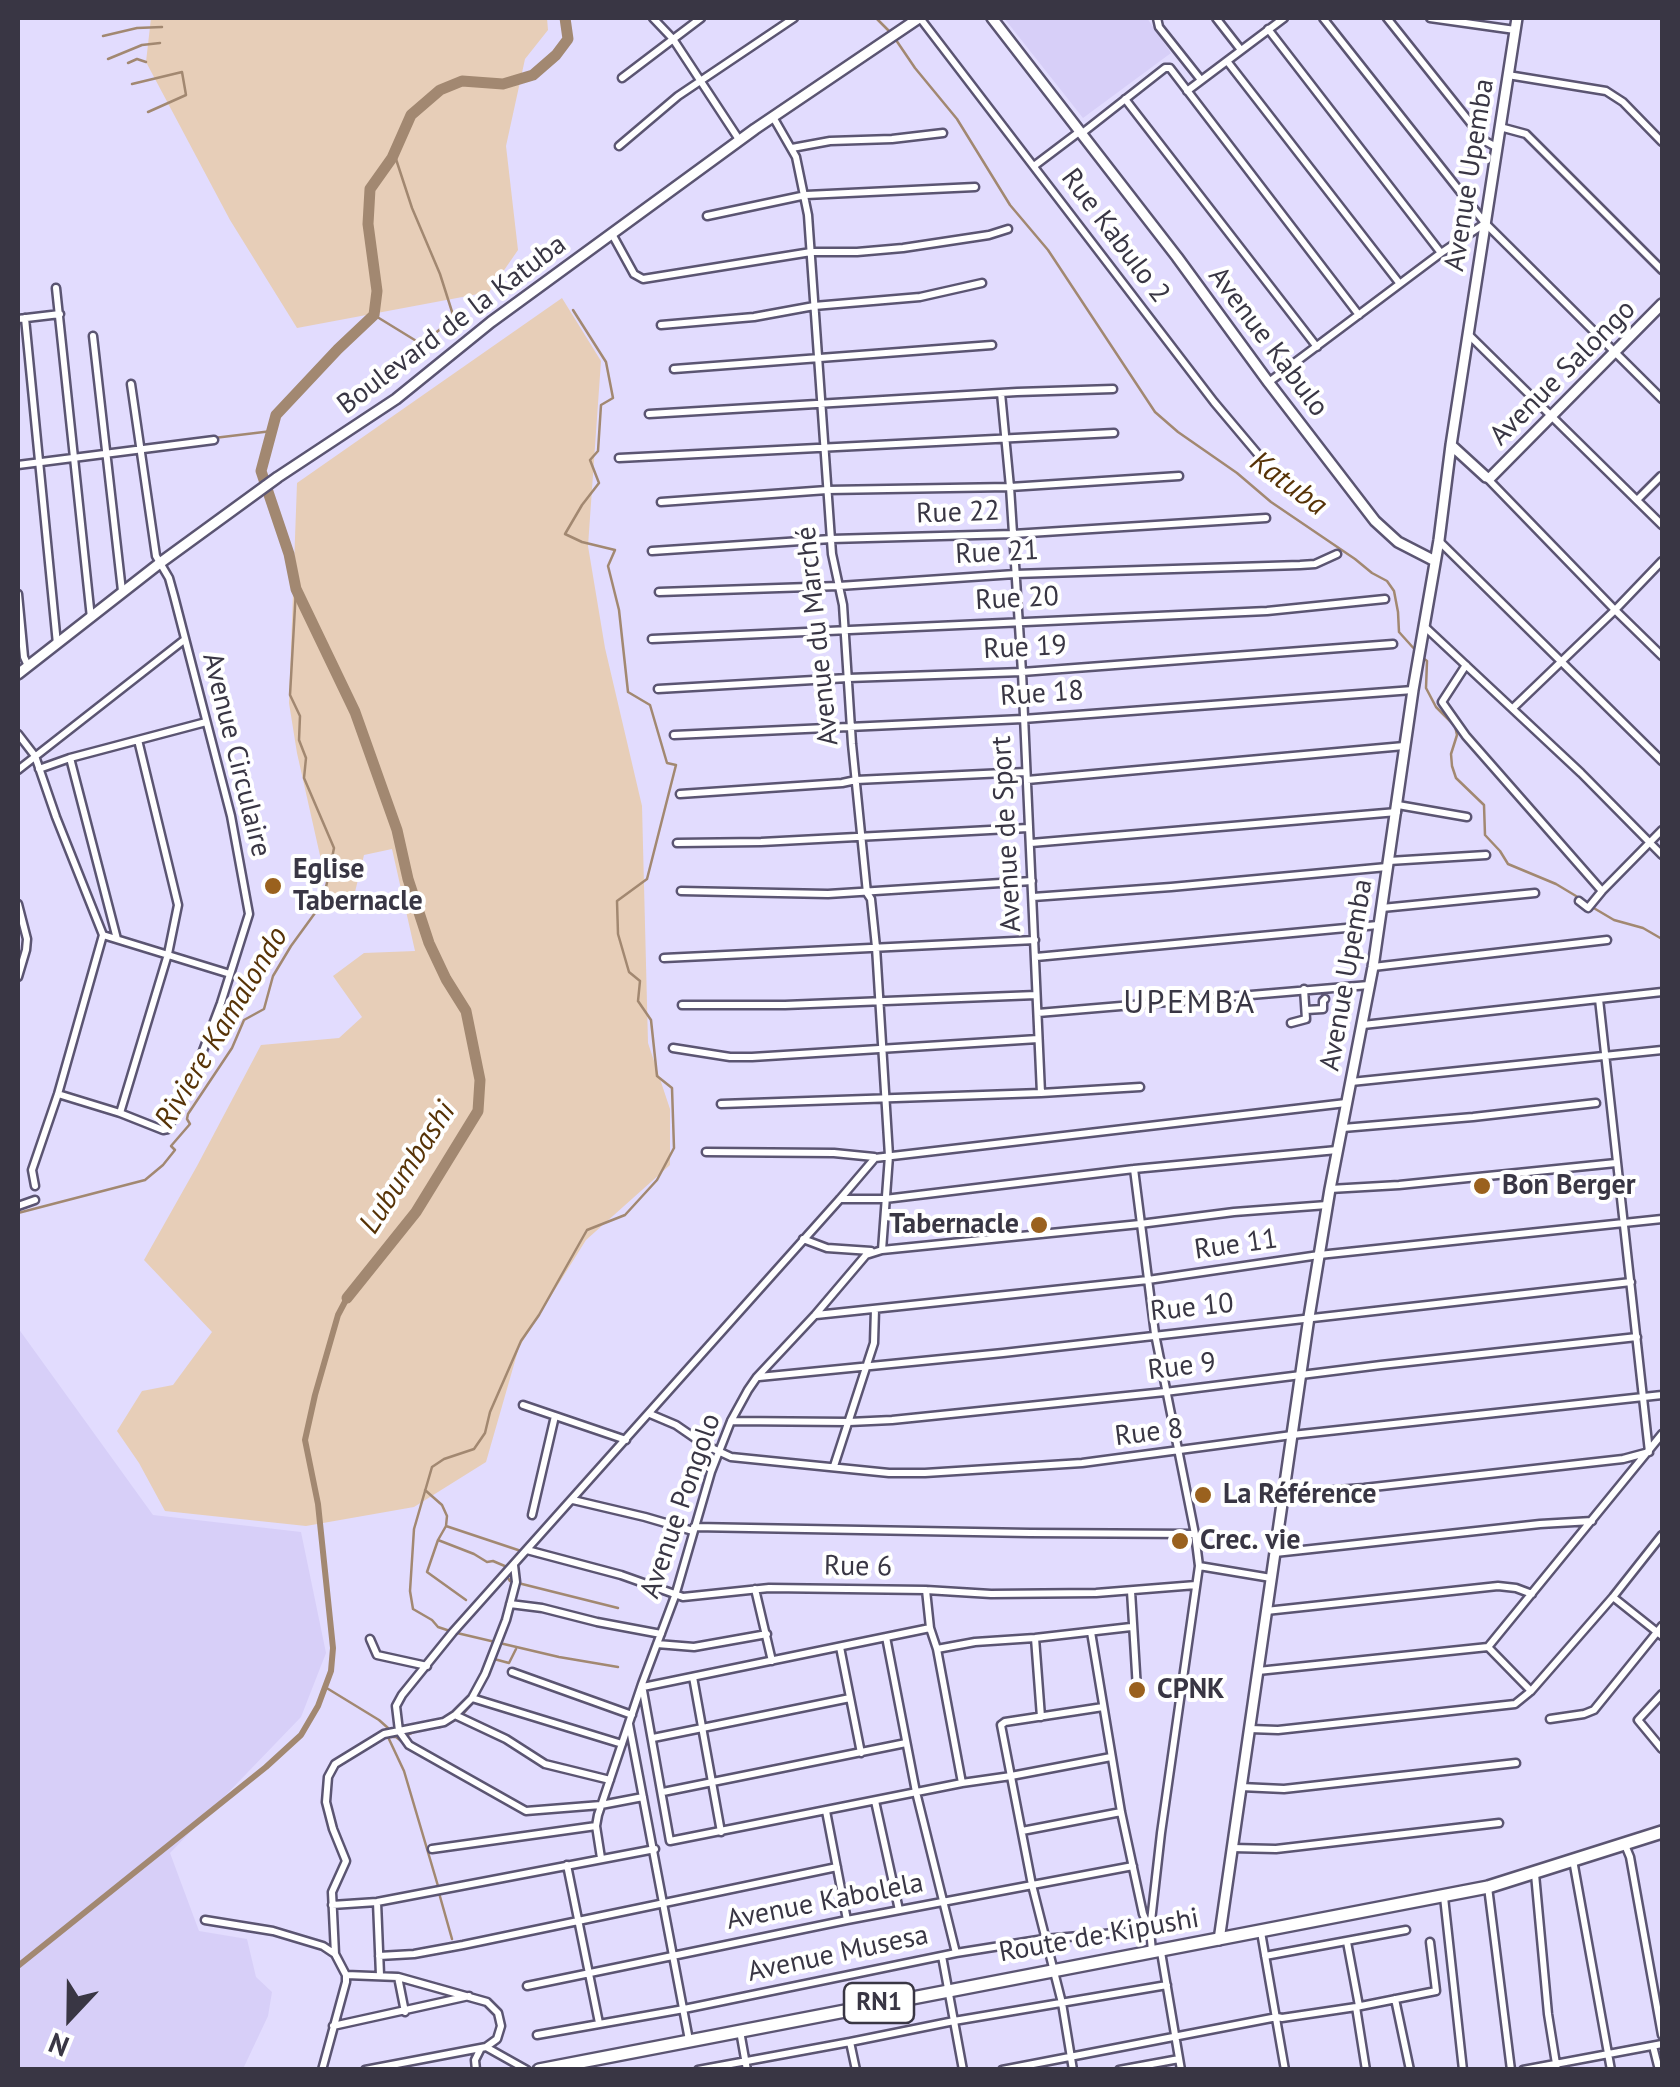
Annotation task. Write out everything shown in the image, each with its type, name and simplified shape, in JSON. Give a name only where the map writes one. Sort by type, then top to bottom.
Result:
[{"type":"highway","name":"Route de Kipushi","points":[[539,2070],[1444,1896],[1662,1832]]},
{"type":"street","points":[[653,18],[674,39],[740,141]]},
{"type":"street","points":[[622,78],[701,18]]},
{"type":"street","points":[[619,146],[678,96],[794,18]]},
{"type":"street","name":"Boulevard de la Katuba","points":[[22,670],[278,477],[396,399],[490,322],[740,141],[920,18]]},
{"type":"street","name":"Rue Kabulo 2","points":[[920,18],[1214,402],[1278,478]]},
{"type":"street","name":"Avenue Kabulo","points":[[992,18],[1375,521],[1398,542],[1435,561]]},
{"type":"street","points":[[1157,18],[1159,27],[1201,80]]},
{"type":"street","points":[[1216,18],[1240,50]]},
{"type":"street","points":[[1187,92],[1284,18]]},
{"type":"street","points":[[1323,18],[1485,223],[1662,399]]},
{"type":"street","points":[[1387,18],[1485,142],[1496,147]]},
{"type":"street","points":[[1430,18],[1515,30]]},
{"type":"street","name":"Avenue Upemba","points":[[1219,1940],[1309,1317],[1380,925],[1412,690],[1517,18]]},
{"type":"street","points":[[1268,29],[1441,253]]},
{"type":"street","points":[[1227,61],[1400,284]]},
{"type":"street","points":[[1034,166],[1168,67],[1358,316]]},
{"type":"street","points":[[1508,75],[1606,91],[1662,142]]},
{"type":"street","points":[[1125,98],[1317,347]]},
{"type":"street","name":"Avenue du Marché","points":[[773,118],[792,148],[806,196],[832,554],[846,631],[856,780],[876,946],[888,1156]]},
{"type":"street","points":[[1500,127],[1526,134],[1662,270]]},
{"type":"street","points":[[792,148],[830,141],[944,133]]},
{"type":"street","points":[[707,216],[806,196],[975,187]]},
{"type":"street","points":[[1268,383],[1485,223]]},
{"type":"street","points":[[612,234],[634,274],[643,279],[811,252],[903,248],[1008,229]]},
{"type":"street","points":[[661,325],[920,297],[982,283]]},
{"type":"street","points":[[56,288],[91,618]]},
{"type":"street","name":"Avenue Salongo","points":[[1450,445],[1488,479],[1662,304]]},
{"type":"street","points":[[57,644],[40,462],[21,319],[60,314]]},
{"type":"street","points":[[1468,334],[1662,524]]},
{"type":"street","points":[[93,336],[122,592]]},
{"type":"street","points":[[674,370],[992,345]]},
{"type":"street","name":"Avenue Circulaire","points":[[120,1113],[163,1130],[169,1128],[198,1064],[247,923],[249,906],[231,816],[168,578],[156,556],[131,384]]},
{"type":"street","points":[[648,414],[1113,389]]},
{"type":"street","name":"Avenue de Sport","points":[[1001,393],[1022,672],[1041,1093]]},
{"type":"street","points":[[619,458],[1114,434]]},
{"type":"street","points":[[18,465],[214,440]]},
{"type":"street","points":[[661,502],[827,490],[1010,487],[1179,476]]},
{"type":"street","points":[[1638,499],[1661,476]]},
{"type":"street","points":[[1488,479],[1662,656]]},
{"type":"street","name":"Rue 22","points":[[652,551],[1266,518]]},
{"type":"street","points":[[1438,540],[1662,761]]},
{"type":"street","name":"Rue 21","points":[[658,592],[1300,565],[1316,564],[1336,554]]},
{"type":"street","points":[[1512,708],[1662,562]]},
{"type":"street","points":[[18,594],[22,670]]},
{"type":"street","name":"Rue 20","points":[[652,639],[1268,611],[1385,599]]},
{"type":"street","points":[[1424,626],[1582,773],[1662,855]]},
{"type":"street","points":[[18,770],[184,640]]},
{"type":"street","name":"Rue 19","points":[[658,689],[1022,672],[1393,644]]},
{"type":"street","points":[[1466,665],[1442,702],[1466,736],[1602,891]]},
{"type":"street","name":"Rue 18","points":[[674,735],[1023,718],[1412,690]]},
{"type":"street","points":[[39,769],[206,722]]},
{"type":"street","points":[[18,734],[34,756],[103,935],[32,1170],[35,1186]]},
{"type":"street","points":[[58,1094],[120,1113],[168,954],[178,906],[138,740]]},
{"type":"street","points":[[680,794],[856,780],[1026,776],[1406,746]]},
{"type":"street","points":[[70,758],[117,939]]},
{"type":"street","points":[[1030,843],[1397,809],[1466,817]]},
{"type":"street","points":[[678,844],[1028,828]]},
{"type":"street","points":[[1579,901],[1590,905],[1662,830]]},
{"type":"street","points":[[1033,897],[1486,855]]},
{"type":"street","points":[[681,891],[828,894],[1032,881]]},
{"type":"street","points":[[1382,908],[1535,894]]},
{"type":"street","points":[[18,904],[27,939],[18,978]]},
{"type":"street","points":[[1036,956],[1380,925]]},
{"type":"street","points":[[103,935],[230,974]]},
{"type":"street","points":[[664,958],[1035,940]]},
{"type":"street","points":[[1373,967],[1607,940]]},
{"type":"street","points":[[1038,1013],[1370,985]]},
{"type":"street","points":[[1291,1022],[1306,1019],[1304,990]]},
{"type":"street","points":[[1363,1025],[1662,992]]},
{"type":"street","points":[[682,1005],[1036,995]]},
{"type":"street","points":[[1599,999],[1649,1452]]},
{"type":"street","points":[[1306,1010],[1323,1009],[1322,1000],[1336,1003]]},
{"type":"street","points":[[674,1048],[752,1057],[1038,1039]]},
{"type":"street","points":[[1351,1082],[1662,1050]]},
{"type":"street","points":[[721,1104],[1140,1087]]},
{"type":"street","points":[[706,1152],[834,1152],[875,1158],[1347,1103]]},
{"type":"street","points":[[1343,1128],[1596,1103]]},
{"type":"street","points":[[840,1200],[885,1199],[1134,1169],[1338,1150]]},
{"type":"street","points":[[882,1250],[888,1156]]},
{"type":"street","points":[[643,1797],[526,1811],[414,1748],[399,1731],[395,1712],[398,1700],[875,1158]]},
{"type":"street","points":[[1330,1190],[1616,1162]]},
{"type":"street","points":[[1134,1169],[1155,1334],[1199,1566],[1150,1930]]},
{"type":"street","points":[[18,1206],[35,1200]]},
{"type":"street","points":[[804,1239],[826,1248],[872,1251],[1328,1205]]},
{"type":"street","name":"Rue 11","points":[[815,1315],[1662,1219]]},
{"type":"street","name":"Avenue Pongolo","points":[[601,1858],[596,1826],[602,1804],[676,1596],[693,1529],[731,1421],[758,1377],[872,1251]]},
{"type":"street","name":"Rue 10","points":[[758,1377],[1631,1282]]},
{"type":"street","points":[[834,1466],[868,1366],[874,1343],[875,1309]]},
{"type":"street","name":"Rue 9","points":[[731,1421],[850,1422],[1165,1392],[1637,1338]]},
{"type":"street","name":"Rue 8","points":[[650,1413],[731,1457],[889,1473],[1082,1463],[1662,1395]]},
{"type":"street","points":[[523,1405],[626,1440]]},
{"type":"street","points":[[532,1515],[556,1416]]},
{"type":"street","points":[[1258,1671],[1488,1648],[1662,1434]]},
{"type":"street","points":[[1283,1494],[1623,1459],[1649,1452]]},
{"type":"street","points":[[572,1500],[693,1529],[1195,1534]]},
{"type":"street","points":[[1274,1554],[1592,1521]]},
{"type":"street","points":[[1250,1729],[1278,1730],[1515,1704],[1531,1691],[1613,1597],[1662,1535]]},
{"type":"street","name":"Rue 6","points":[[528,1550],[621,1575],[676,1596],[700,1597],[755,1589],[991,1594],[1130,1591],[1196,1585]]},
{"type":"street","points":[[322,2070],[346,1984],[335,1954],[332,1888],[346,1860],[332,1830],[326,1802],[328,1777],[335,1764],[384,1734],[444,1722],[472,1698],[506,1620],[516,1582],[514,1565]]},
{"type":"street","points":[[1199,1566],[1270,1578]]},
{"type":"street","points":[[1266,1611],[1498,1586],[1532,1594]]},
{"type":"street","points":[[755,1589],[772,1661]]},
{"type":"street","points":[[926,1590],[930,1628],[962,1783]]},
{"type":"street","points":[[1130,1591],[1137,1689]]},
{"type":"street","points":[[1550,1719],[1594,1710],[1661,1631],[1613,1597]]},
{"type":"street","points":[[510,1604],[661,1634]]},
{"type":"street","points":[[930,1628],[642,1686],[670,1841],[1111,1757]]},
{"type":"street","points":[[937,1650],[976,1642],[1131,1628]]},
{"type":"street","points":[[1092,1632],[1121,1812],[1143,1914],[1167,1986],[1180,2070]]},
{"type":"street","points":[[656,1644],[694,1647],[767,1634]]},
{"type":"street","points":[[886,1637],[916,1792],[956,1953]]},
{"type":"street","points":[[370,1638],[377,1655],[427,1666]]},
{"type":"street","points":[[1035,1638],[1041,1717]]},
{"type":"street","points":[[840,1647],[860,1753]]},
{"type":"street","points":[[1488,1648],[1531,1691]]},
{"type":"street","points":[[512,1672],[631,1719],[690,2042]]},
{"type":"street","points":[[694,1677],[721,1832]]},
{"type":"street","points":[[1662,1694],[1638,1720],[1662,1749]]},
{"type":"street","points":[[472,1698],[622,1744]]},
{"type":"street","points":[[653,1738],[850,1698]]},
{"type":"street","points":[[1073,2070],[1062,2003],[1032,1886],[1003,1723],[1103,1708]]},
{"type":"street","points":[[455,1716],[506,1739],[545,1764],[610,1780]]},
{"type":"street","points":[[663,1792],[906,1743]]},
{"type":"street","points":[[1241,1788],[1284,1789],[1516,1763]]},
{"type":"street","points":[[875,1801],[898,1910]]},
{"type":"street","points":[[826,1811],[846,1920]]},
{"type":"street","points":[[1022,1831],[1121,1812]]},
{"type":"street","points":[[1232,1848],[1276,1849],[1499,1823]]},
{"type":"street","points":[[432,1849],[596,1826]]},
{"type":"street","points":[[1624,1843],[1630,1856],[1662,2034]]},
{"type":"street","points":[[332,1904],[377,1902],[655,1849]]},
{"type":"street","points":[[1573,1860],[1611,2070]]},
{"type":"street","points":[[567,1865],[599,2024]]},
{"type":"street","name":"Avenue Kabolela","points":[[527,1986],[1133,1866]]},
{"type":"street","points":[[379,1956],[414,1954],[837,1867]]},
{"type":"street","points":[[1535,1872],[1548,2014],[1557,2067]]},
{"type":"street","points":[[1488,1886],[1512,2070]]},
{"type":"street","points":[[1444,1896],[1463,2070]]},
{"type":"street","points":[[377,1902],[380,1975]]},
{"type":"street","points":[[204,1920],[257,1927],[323,1946],[335,1954]]},
{"type":"street","name":"Avenue Musesa","points":[[537,2035],[956,1953],[1044,1939],[1150,1930]]},
{"type":"street","points":[[1266,1956],[1406,1930]]},
{"type":"street","points":[[1261,1932],[1285,2070]]},
{"type":"street","points":[[1346,1942],[1366,2070]]},
{"type":"street","points":[[1002,2070],[1276,2016],[1357,2007],[1436,1991],[1430,1942]]},
{"type":"street","points":[[942,1956],[964,2070]]},
{"type":"street","points":[[346,1976],[398,1977],[487,2002],[498,2013],[501,2026],[496,2039],[475,2060],[476,2070]]},
{"type":"street","points":[[398,1977],[406,2012]]},
{"type":"street","points":[[698,2070],[954,2021],[1167,1986]]},
{"type":"street","points":[[333,2026],[470,1996]]},
{"type":"street","points":[[1395,1999],[1410,2070]]},
{"type":"street","points":[[740,2030],[748,2070]]},
{"type":"street","points":[[850,2042],[856,2070]]},
{"type":"street","points":[[1522,2070],[1557,2067],[1662,2044]]},
{"type":"street","points":[[1653,2046],[1659,2070]]},
{"type":"street","points":[[365,2070],[483,2048],[527,2070]]},
{"type":"street","points":[[1118,2070],[1178,2058]]},
{"type":"shaded area","points":[[151,18],[547,18],[548,30],[525,59],[506,146],[518,250],[489,292],[297,328],[230,220],[146,62]]},
{"type":"shaded area","points":[[1004,18],[1147,18],[1171,53],[1083,118]]},
{"type":"shaded area","points":[[562,298],[601,361],[588,546],[605,648],[642,806],[648,1043],[670,1109],[670,1165],[586,1240],[519,1347],[486,1462],[414,1507],[306,1526],[165,1511],[117,1431],[142,1391],[173,1385],[212,1332],[144,1260],[261,1045],[339,1038],[362,1017],[333,976],[364,953],[415,951],[392,849],[364,855],[354,896],[330,900],[289,703],[297,483]]},
{"type":"shaded area","points":[[18,1328],[153,1515],[301,1532],[326,1653],[301,1717],[170,1853],[199,1931],[247,1939],[256,1977],[272,1992],[268,2016],[243,2069],[18,2069]]},
{"type":"waterway","name":"Lubumbashi","points":[[347,1298],[416,1212],[478,1111],[480,1080],[466,1011],[429,943],[397,830],[355,712],[296,589],[289,554],[261,471],[276,415],[374,315],[377,291],[368,224],[370,189],[392,158],[411,115],[440,90],[462,81],[503,84],[533,75],[568,39],[565,18]]},
{"type":"waterway","name":"Katuba","points":[[876,18],[892,34]]},
{"type":"waterway","points":[[103,36],[162,27]]},
{"type":"waterway","name":"Katuba","points":[[896,40],[957,119],[1010,205],[1048,250],[1155,412],[1271,502],[1387,581],[1394,591],[1399,632],[1417,652]]},
{"type":"waterway","points":[[108,59],[142,45],[160,43]]},
{"type":"waterway","points":[[128,63],[137,59],[146,62]]},
{"type":"waterway","points":[[132,84],[182,72],[186,95],[148,112]]},
{"type":"waterway","points":[[374,315],[418,342],[428,339],[454,318],[394,153]]},
{"type":"waterway","points":[[450,1631],[413,1609],[410,1591],[414,1529],[432,1467],[474,1449],[485,1433],[521,1341],[587,1230],[625,1215],[657,1180],[674,1148],[672,1088],[657,1076],[651,1020],[638,1001],[640,981],[629,972],[618,934],[617,901],[647,879],[676,765],[667,763],[650,705],[628,692],[619,610],[608,566],[615,550],[565,534],[599,483],[590,460],[598,451],[601,405],[613,398],[606,362],[573,310]]},
{"type":"waterway","points":[[214,438],[272,431]]},
{"type":"waterway","name":"Riviere Kamalondo","points":[[18,1213],[145,1180],[163,1165],[175,1150],[171,1146],[190,1124],[188,1114],[232,1048],[244,1020],[264,1009],[273,976],[323,902],[334,848],[304,778],[306,758],[299,740],[300,716],[290,695],[296,589]]},
{"type":"waterway","name":"Katuba","points":[[1423,658],[1427,661],[1426,688],[1436,707],[1455,726],[1457,735],[1451,754],[1456,778],[1484,805],[1485,835],[1508,864],[1581,899]]},
{"type":"waterway","name":"Katuba","points":[[1592,907],[1662,939]]},
{"type":"waterway","name":"Lubumbashi","points":[[18,1966],[266,1767],[301,1735],[318,1706],[331,1671],[333,1648],[318,1504],[305,1440],[338,1315],[347,1298]]},
{"type":"waterway","points":[[425,1490],[442,1505],[447,1516],[427,1572],[466,1600]]},
{"type":"waterway","points":[[446,1526],[536,1556]]},
{"type":"waterway","points":[[438,1540],[507,1567]]},
{"type":"waterway","points":[[506,1575],[510,1581],[618,1608]]},
{"type":"waterway","points":[[457,1633],[618,1667]]},
{"type":"waterway","points":[[494,1659],[509,1663],[516,1649]]},
{"type":"waterway","points":[[325,1687],[388,1728]]},
{"type":"waterway","points":[[463,1714],[474,1701]]},
{"type":"waterway","points":[[405,1736],[457,1719]]},
{"type":"waterway","points":[[388,1737],[404,1771],[438,1886]]},
{"type":"waterway","points":[[391,1737],[418,1754]]},
{"type":"waterway","points":[[410,1742],[446,1763]]},
{"type":"waterway","points":[[439,1893],[452,1939]]},
{"type":"place","name":"Eglise Tabernacle","points":[[273,886]]},
{"type":"place","name":"Bon Berger","points":[[1482,1186]]},
{"type":"place","name":"Tabernacle","points":[[1039,1225]]},
{"type":"place","name":"La Référence","points":[[1203,1495]]},
{"type":"place","name":"Crec. vie","points":[[1180,1541]]},
{"type":"place","name":"CPNK","points":[[1137,1690]]},
{"type":"district","name":"UPEMBA","points":[[1190,1004]]}]
